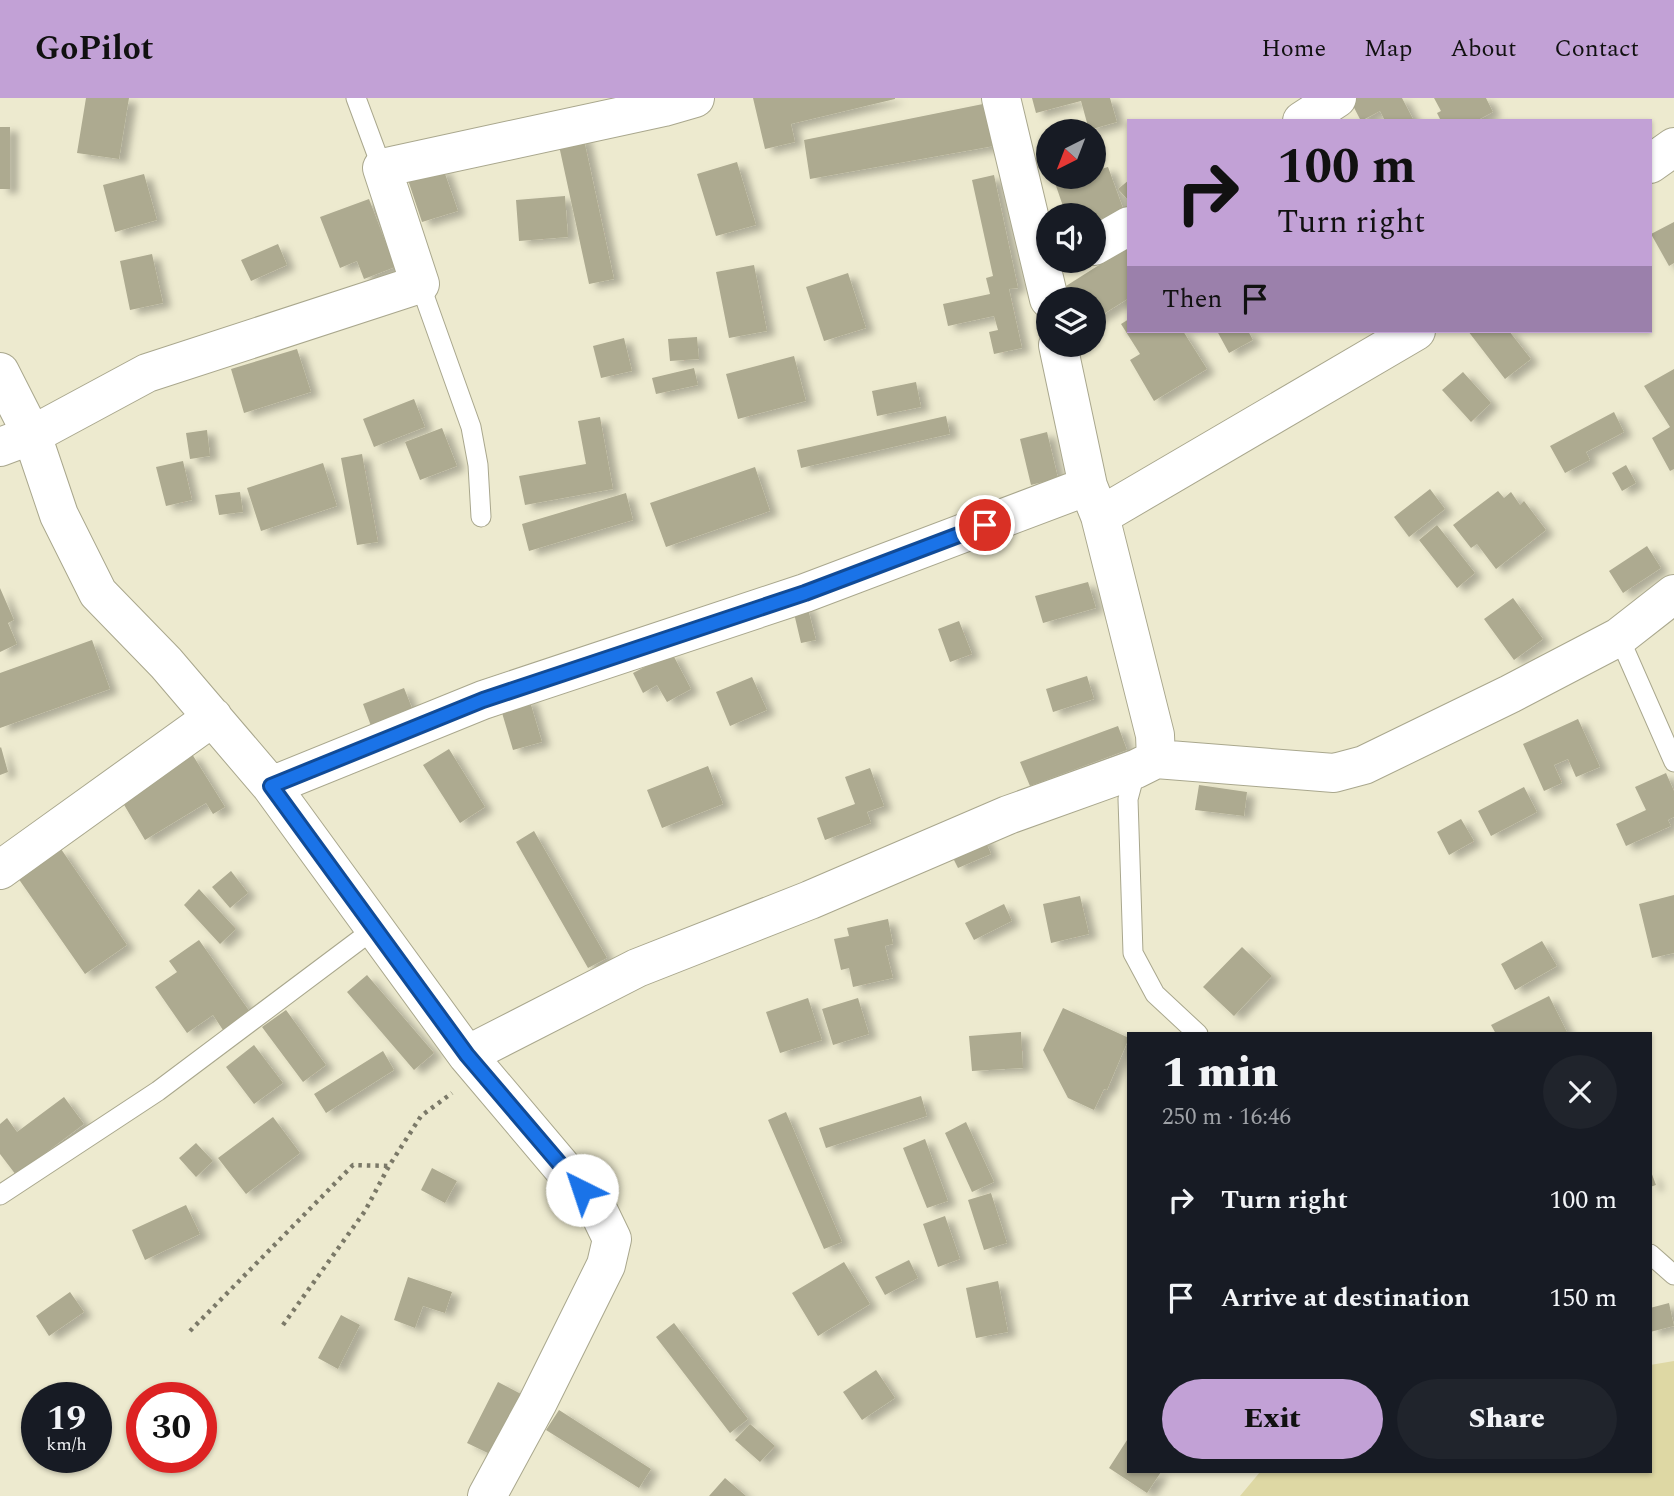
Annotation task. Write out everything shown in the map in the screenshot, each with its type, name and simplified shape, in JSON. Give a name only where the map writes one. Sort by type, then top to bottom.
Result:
[{"type":"street","points":[[16,441],[147,373],[420,284],[382,168],[695,98]]},
{"type":"street","points":[[1001,98],[1054,278]]},
{"type":"street","points":[[1305,119],[1337,98]]},
{"type":"street","points":[[1652,163],[1674,147]]},
{"type":"street","points":[[1106,239],[1127,227]]},
{"type":"street","points":[[271,786],[483,700],[1094,501],[1412,333]]},
{"type":"street","points":[[1061,357],[1094,501],[1155,735],[1146,764]]},
{"type":"street","points":[[0,372],[16,441],[59,515],[97,593],[166,663],[271,786],[474,1063],[598,1210],[612,1239],[606,1265],[537,1404],[487,1496]]},
{"type":"street","points":[[474,1063],[637,968],[810,900],[1008,815],[1146,764],[1334,772],[1364,765],[1619,637],[1674,594]]},
{"type":"street","points":[[0,870],[213,717]]},
{"type":"lane","points":[[356,98],[382,168]]},
{"type":"lane","points":[[420,284],[471,427],[478,465],[481,517]]},
{"type":"lane","points":[[1619,637],[1674,762]]},
{"type":"lane","points":[[1146,764],[1128,799],[1133,953],[1155,994],[1196,1032]]},
{"type":"lane","points":[[0,1195],[158,1091],[374,929]]},
{"type":"lane","points":[[1652,1257],[1674,1275]]},
{"type":"path","points":[[283,1325],[365,1211],[389,1166],[421,1116],[474,1063]]},
{"type":"path","points":[[190,1331],[353,1165],[389,1166]]},
{"type":"shaded area","points":[[1674,1361],[1674,1496],[1240,1496],[1259,1473],[1652,1473],[1652,1365]]},
{"type":"building","points":[[86,98],[129,98],[119,159],[77,153]]},
{"type":"building","points":[[753,98],[895,99],[791,124],[795,142],[765,149]]},
{"type":"building","points":[[1032,98],[1110,98],[1117,122],[1106,125],[1106,119],[1086,119],[1081,101],[1036,113]]},
{"type":"building","points":[[1349,98],[1402,98],[1413,119],[1384,119],[1380,111],[1360,119]]},
{"type":"building","points":[[1434,98],[1486,98],[1493,112],[1480,119],[1440,119],[1437,113],[1441,111]]},
{"type":"building","points":[[988,103],[994,146],[810,179],[804,140]]},
{"type":"building","points":[[0,127],[10,127],[10,189],[0,189]]},
{"type":"building","points":[[583,135],[614,279],[589,284],[558,141]]},
{"type":"building","points":[[737,162],[756,225],[716,236],[697,174]]},
{"type":"building","points":[[443,168],[458,211],[422,222],[408,180]]},
{"type":"building","points":[[1106,168],[1124,211],[1106,217],[1106,203],[1062,203],[1057,189],[1106,189]]},
{"type":"building","points":[[144,174],[157,220],[115,232],[103,185]]},
{"type":"building","points":[[994,175],[1018,288],[1009,289],[1022,348],[994,354],[989,332],[998,330],[994,316],[948,326],[943,304],[990,294],[986,278],[993,276],[972,180]]},
{"type":"building","points":[[1127,182],[1127,199],[1118,189]]},
{"type":"building","points":[[565,196],[568,237],[519,241],[516,200]]},
{"type":"building","points":[[369,199],[395,267],[364,279],[357,261],[340,268],[320,217]]},
{"type":"building","points":[[1674,222],[1674,263],[1669,266],[1652,233]]},
{"type":"building","points":[[278,244],[287,265],[251,281],[241,260]]},
{"type":"building","points":[[1127,247],[1127,299],[1106,312],[1106,287],[1067,287],[1086,273],[1106,273],[1106,261]]},
{"type":"building","points":[[152,254],[163,303],[130,310],[120,261]]},
{"type":"building","points":[[754,265],[767,331],[729,338],[716,272]]},
{"type":"building","points":[[848,273],[866,328],[824,341],[806,287]]},
{"type":"building","points":[[1127,320],[1127,333],[1184,333],[1207,369],[1154,401],[1130,360],[1140,354],[1121,324]]},
{"type":"building","points":[[1218,333],[1249,333],[1253,340],[1229,353]]},
{"type":"building","points":[[1470,333],[1511,333],[1531,359],[1505,379]]},
{"type":"building","points":[[697,337],[699,359],[670,361],[668,339]]},
{"type":"building","points":[[624,338],[632,371],[601,378],[593,346]]},
{"type":"building","points":[[297,349],[311,392],[244,413],[231,369]]},
{"type":"building","points":[[794,356],[806,401],[738,419],[726,374]]},
{"type":"building","points":[[694,368],[698,385],[656,394],[652,378]]},
{"type":"building","points":[[1674,369],[1674,469],[1670,471],[1652,438],[1670,427],[1644,386]]},
{"type":"building","points":[[1463,372],[1491,403],[1471,422],[1442,390]]},
{"type":"building","points":[[916,382],[921,407],[877,416],[872,391]]},
{"type":"building","points":[[414,399],[425,427],[374,447],[363,419]]},
{"type":"building","points":[[1614,412],[1624,432],[1586,452],[1590,460],[1565,473],[1550,446]]},
{"type":"building","points":[[946,416],[950,434],[801,468],[797,450]]},
{"type":"building","points":[[600,417],[613,489],[525,505],[519,476],[586,464],[578,421]]},
{"type":"building","points":[[442,428],[457,466],[420,480],[405,442]]},
{"type":"building","points":[[207,430],[210,456],[190,459],[186,433]]},
{"type":"building","points":[[1047,432],[1058,478],[1031,485],[1020,439]]},
{"type":"building","points":[[362,454],[378,542],[357,545],[341,458]]},
{"type":"building","points":[[183,461],[192,500],[166,506],[156,467]]},
{"type":"building","points":[[323,463],[337,506],[261,531],[247,488]]},
{"type":"building","points":[[1626,465],[1636,483],[1622,491],[1612,473]]},
{"type":"building","points":[[755,467],[770,511],[666,547],[650,503]]},
{"type":"building","points":[[1430,489],[1445,509],[1409,537],[1394,517]]},
{"type":"building","points":[[1498,491],[1504,498],[1511,492],[1520,505],[1524,501],[1546,530],[1496,569],[1477,544],[1471,548],[1453,525]]},
{"type":"building","points":[[240,492],[243,512],[219,515],[215,495]]},
{"type":"building","points":[[626,493],[633,520],[529,551],[522,524]]},
{"type":"building","points":[[1437,525],[1475,573],[1457,588],[1419,540]]},
{"type":"building","points":[[1647,546],[1661,568],[1623,593],[1609,571]]},
{"type":"building","points":[[1088,582],[1096,608],[1043,623],[1035,596]]},
{"type":"building","points":[[0,588],[14,620],[8,623],[17,644],[0,652]]},
{"type":"building","points":[[1513,598],[1543,639],[1514,660],[1484,619]]},
{"type":"building","points":[[807,605],[816,640],[801,643],[793,609]]},
{"type":"building","points":[[959,621],[972,654],[950,662],[938,629]]},
{"type":"building","points":[[92,640],[110,689],[0,728],[0,673]]},
{"type":"building","points":[[672,653],[691,689],[667,702],[657,685],[643,693],[633,673]]},
{"type":"building","points":[[1087,676],[1094,699],[1053,712],[1046,689]]},
{"type":"building","points":[[752,677],[767,710],[730,726],[716,692]]},
{"type":"building","points":[[404,688],[416,718],[374,734],[363,704]]},
{"type":"building","points":[[529,698],[542,742],[513,750],[500,706]]},
{"type":"building","points":[[1578,719],[1600,767],[1576,777],[1568,759],[1554,765],[1562,783],[1544,791],[1523,744]]},
{"type":"building","points":[[1118,726],[1127,750],[1030,786],[1020,762]]},
{"type":"building","points":[[0,748],[8,772],[0,775]]},
{"type":"building","points":[[449,749],[485,807],[460,823],[423,765]]},
{"type":"building","points":[[192,754],[225,807],[213,814],[206,803],[145,840],[120,798]]},
{"type":"building","points":[[708,766],[723,804],[662,828],[647,790]]},
{"type":"building","points":[[870,768],[884,806],[867,812],[871,823],[825,840],[817,818],[855,804],[845,777]]},
{"type":"building","points":[[1666,773],[1674,791],[1674,817],[1668,820],[1671,826],[1626,846],[1616,824],[1646,810],[1635,787]]},
{"type":"building","points":[[1199,785],[1247,792],[1244,816],[1195,810]]},
{"type":"building","points":[[1524,787],[1537,812],[1491,836],[1478,811]]},
{"type":"building","points":[[1461,819],[1474,841],[1449,855],[1437,832]]},
{"type":"building","points":[[534,831],[607,958],[588,968],[516,842]]},
{"type":"building","points":[[983,835],[991,854],[958,868],[949,850]]},
{"type":"building","points":[[61,849],[127,945],[85,974],[18,878]]},
{"type":"building","points":[[231,871],[248,893],[230,908],[212,887]]},
{"type":"building","points":[[199,889],[236,929],[220,944],[184,905]]},
{"type":"building","points":[[1674,895],[1674,953],[1652,958],[1639,904]]},
{"type":"building","points":[[1080,896],[1089,934],[1051,943],[1043,904]]},
{"type":"building","points":[[1004,904],[1012,921],[974,940],[965,923]]},
{"type":"building","points":[[888,919],[893,944],[885,946],[893,978],[853,987],[849,968],[841,970],[834,939],[849,936],[847,928]]},
{"type":"building","points":[[199,940],[250,1012],[223,1030],[213,1015],[187,1033],[155,987],[177,972],[169,961]]},
{"type":"building","points":[[1542,941],[1557,966],[1515,990],[1501,964]]},
{"type":"building","points":[[1242,947],[1272,976],[1234,1016],[1203,987]]},
{"type":"building","points":[[367,975],[434,1053],[414,1070],[347,992]]},
{"type":"building","points":[[1549,996],[1567,1032],[1495,1032],[1491,1025]]},
{"type":"building","points":[[808,998],[822,1040],[780,1053],[766,1012]]},
{"type":"building","points":[[858,998],[869,1034],[833,1045],[822,1009]]},
{"type":"building","points":[[1063,1008],[1127,1037],[1107,1090],[1104,1089],[1094,1110],[1068,1098],[1043,1050]]},
{"type":"building","points":[[286,1010],[326,1065],[303,1082],[262,1027]]},
{"type":"building","points":[[1021,1032],[1023,1068],[972,1071],[969,1036]]},
{"type":"building","points":[[254,1045],[283,1083],[254,1104],[226,1067]]},
{"type":"building","points":[[383,1051],[394,1070],[326,1113],[314,1094]]},
{"type":"building","points":[[921,1096],[927,1116],[826,1148],[819,1128]]},
{"type":"building","points":[[64,1097],[84,1124],[16,1175],[0,1154],[0,1124],[7,1118],[17,1132]]},
{"type":"building","points":[[786,1112],[842,1242],[824,1249],[768,1120]]},
{"type":"building","points":[[273,1117],[300,1153],[246,1194],[218,1158]]},
{"type":"building","points":[[966,1122],[994,1182],[972,1192],[945,1133]]},
{"type":"building","points":[[925,1139],[948,1201],[927,1208],[903,1148]]},
{"type":"building","points":[[196,1143],[213,1161],[196,1177],[179,1158]]},
{"type":"building","points":[[432,1168],[457,1181],[445,1203],[421,1190]]},
{"type":"building","points":[[991,1193],[1007,1243],[984,1250],[968,1200]]},
{"type":"building","points":[[186,1205],[200,1234],[145,1260],[132,1230]]},
{"type":"building","points":[[945,1216],[960,1259],[938,1267],[923,1224]]},
{"type":"building","points":[[909,1260],[918,1278],[885,1295],[875,1277]]},
{"type":"building","points":[[844,1262],[870,1304],[818,1336],[792,1293]]},
{"type":"building","points":[[408,1277],[452,1292],[445,1313],[423,1306],[415,1328],[394,1320]]},
{"type":"building","points":[[998,1281],[1008,1332],[976,1338],[966,1288]]},
{"type":"building","points":[[70,1292],[84,1312],[49,1336],[36,1316]]},
{"type":"building","points":[[1669,1303],[1674,1326],[1652,1332],[1652,1307]]},
{"type":"building","points":[[341,1315],[360,1325],[338,1369],[318,1358]]},
{"type":"building","points":[[674,1323],[748,1419],[730,1433],[656,1337]]},
{"type":"building","points":[[876,1370],[895,1398],[862,1420],[843,1392]]},
{"type":"building","points":[[498,1382],[521,1394],[490,1454],[467,1443]]},
{"type":"building","points":[[559,1410],[651,1469],[639,1488],[546,1430]]},
{"type":"building","points":[[750,1424],[775,1446],[760,1462],[735,1440]]},
{"type":"building","points":[[1127,1440],[1127,1473],[1160,1473],[1147,1493],[1109,1468]]},
{"type":"building","points":[[725,1478],[746,1496],[709,1496]]},
{"type":"route","points":[[582,1190],[467,1055],[271,786],[483,700],[805,593],[985,525]]}]
